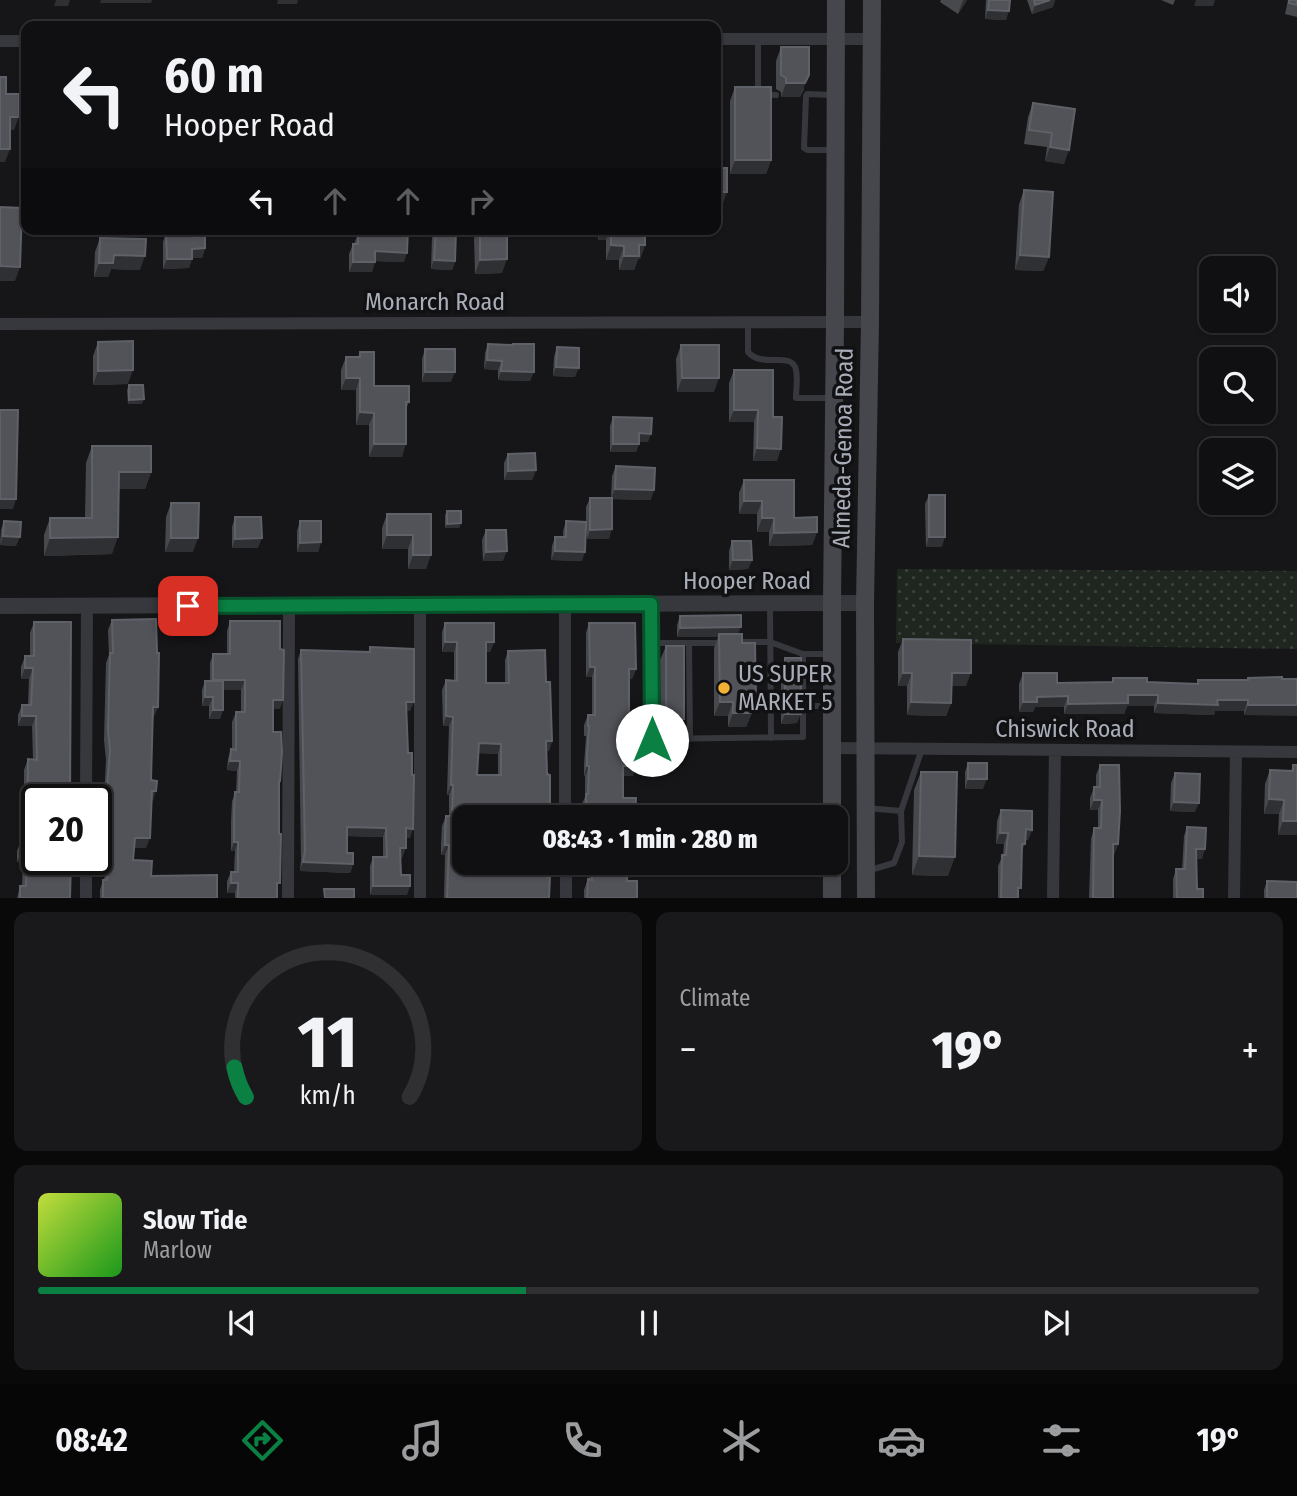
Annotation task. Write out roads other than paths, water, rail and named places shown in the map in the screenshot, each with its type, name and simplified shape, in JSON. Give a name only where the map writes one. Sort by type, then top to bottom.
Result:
[{"type":"main road","name":"Almeda-Genoa Road","points":[[832,805],[831,603],[836,0]]},
{"type":"main road","name":"Almeda-Genoa Road","points":[[866,898],[865,603],[872,0]]},
{"type":"main road","points":[[832,875],[832,898]]},
{"type":"street","points":[[721,39],[872,39]]},
{"type":"street","points":[[0,41],[21,41]]},
{"type":"street","name":"Monarch Road","points":[[0,324],[870,322]]},
{"type":"street","name":"Hooper Road","points":[[0,606],[865,603]]},
{"type":"street","points":[[419,605],[421,898]]},
{"type":"street","points":[[565,605],[565,805]]},
{"type":"street","points":[[86,784],[87,606]]},
{"type":"street","points":[[288,898],[289,606]]},
{"type":"street","name":"Chiswick Road","points":[[833,748],[1297,752]]},
{"type":"street","points":[[1054,898],[1055,750]]},
{"type":"street","points":[[1234,898],[1236,751]]},
{"type":"street","points":[[86,875],[86,898]]},
{"type":"street","points":[[566,875],[566,898]]},
{"type":"lane","points":[[758,39],[758,94],[776,95]]},
{"type":"lane","points":[[836,95],[805,96],[804,148],[836,150]]},
{"type":"lane","points":[[748,323],[748,352],[752,357],[793,363],[796,369],[796,398],[834,398]]},
{"type":"lane","points":[[651,604],[652,740],[803,737],[803,654]]},
{"type":"lane","points":[[771,604],[771,738]]},
{"type":"lane","points":[[651,643],[771,642],[803,654],[832,654]]},
{"type":"lane","points":[[689,643],[690,739]]},
{"type":"lane","points":[[803,706],[832,706]]},
{"type":"lane","points":[[866,872],[894,863],[902,842],[901,811],[922,749]]},
{"type":"lane","points":[[866,808],[901,811]]},
{"type":"place","name":"US SUPER MARKET 5","points":[[724,688]]}]
